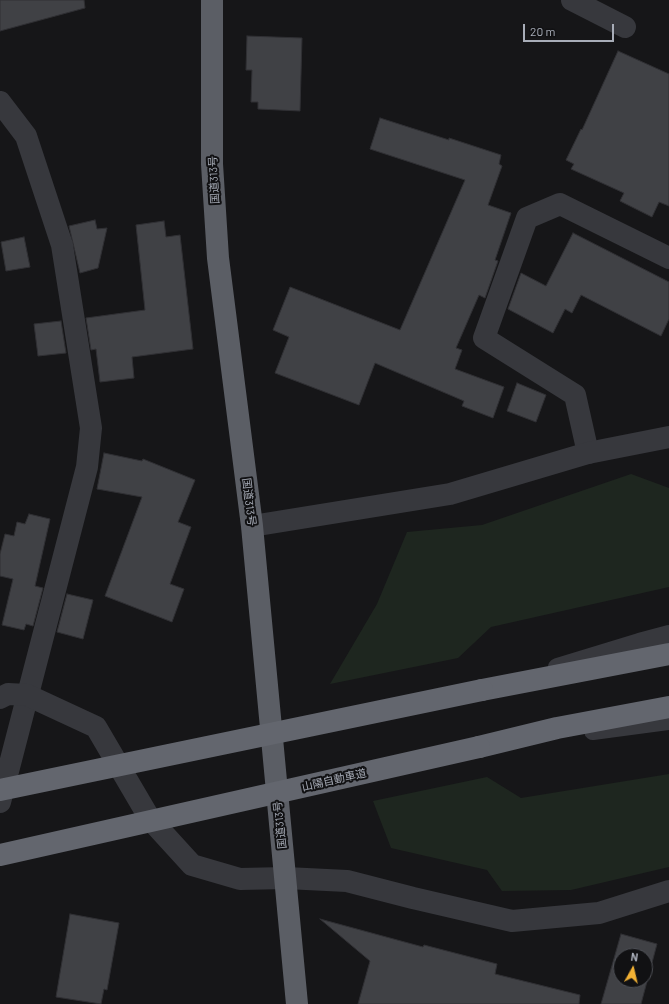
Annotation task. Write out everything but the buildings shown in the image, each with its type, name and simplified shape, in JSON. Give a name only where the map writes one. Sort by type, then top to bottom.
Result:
[{"type":"highway","name":"国道313号","points":[[212,0],[212,164],[218,258],[252,526],[297,1004]]},
{"type":"highway","points":[[0,790],[482,690],[669,654]]},
{"type":"highway","name":"山陽自動車道","points":[[0,855],[479,747],[556,728],[669,707]]},
{"type":"street","points":[[572,0],[625,27]]},
{"type":"street","points":[[0,102],[26,136],[62,244],[91,428],[87,467],[0,802]]},
{"type":"street","points":[[588,453],[575,395],[484,338],[528,218],[560,204],[669,258]]},
{"type":"street","points":[[252,526],[450,494],[588,453],[669,437]]},
{"type":"street","points":[[0,698],[8,694],[27,695],[96,727],[150,819],[192,865],[240,880],[286,878],[347,881],[412,898],[512,921],[599,913],[669,890]]},
{"type":"lane","points":[[482,690],[669,634]]},
{"type":"lane","points":[[479,747],[669,721]]},
{"type":"shaded area","points":[[631,474],[669,488],[669,587],[491,627],[458,658],[330,684],[377,604],[407,532],[482,525]]},
{"type":"shaded area","points":[[669,774],[669,867],[571,890],[502,891],[487,870],[391,848],[373,801],[487,777],[521,798]]}]
